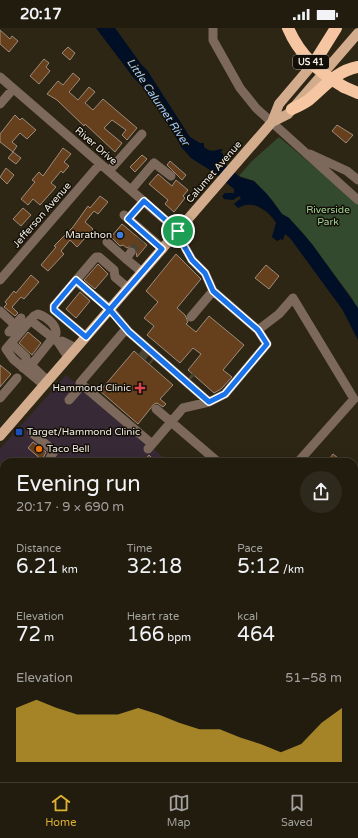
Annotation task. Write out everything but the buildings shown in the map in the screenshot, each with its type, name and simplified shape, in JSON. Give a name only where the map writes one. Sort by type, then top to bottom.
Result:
[{"type":"highway","name":"US 41","points":[[288,28],[307,58],[325,76],[358,93]]},
{"type":"highway","points":[[316,60],[336,28]]},
{"type":"highway","points":[[292,109],[310,99],[336,75],[344,70],[358,67]]},
{"type":"main road","name":"Calumet Avenue","points":[[0,436],[272,122],[279,104],[344,28]]},
{"type":"main road","name":"Calumet Avenue","points":[[272,122],[288,114],[358,32]]},
{"type":"street","points":[[210,30],[240,88],[256,108],[306,152],[318,166],[358,200]]},
{"type":"street","name":"River Drive","points":[[0,77],[144,201],[176,233],[192,260],[205,273],[213,291]]},
{"type":"street","points":[[0,104],[13,89]]},
{"type":"street","points":[[109,172],[142,134]]},
{"type":"street","points":[[306,152],[347,171],[358,180]]},
{"type":"street","points":[[131,190],[154,163],[171,176]]},
{"type":"street","name":"Jefferson Avenue","points":[[0,280],[100,164]]},
{"type":"street","points":[[144,201],[126,217],[143,239],[162,249]]},
{"type":"street","points":[[107,242],[130,254],[142,272]]},
{"type":"street","points":[[86,337],[54,310],[54,306],[76,280],[96,257],[99,257],[114,270],[115,277],[128,288]]},
{"type":"street","points":[[76,280],[110,310],[126,329],[209,402]]},
{"type":"street","points":[[82,385],[150,446],[183,408],[209,402],[225,394],[267,344],[258,330],[213,291],[191,317]]},
{"type":"street","points":[[258,330],[279,314],[293,298],[354,399],[302,458]]},
{"type":"street","points":[[0,311],[15,325]]},
{"type":"street","points":[[46,383],[23,368],[13,359],[6,348],[30,320],[55,341],[68,357]]},
{"type":"street","points":[[69,400],[82,385],[80,383],[126,329]]},
{"type":"street","points":[[136,338],[141,351]]},
{"type":"street","points":[[46,383],[32,364],[55,341],[62,341],[76,348]]},
{"type":"street","points":[[153,361],[167,365]]},
{"type":"street","points":[[180,377],[191,377],[193,388]]},
{"type":"street","points":[[0,398],[17,378]]},
{"type":"street","points":[[156,409],[213,458]]},
{"type":"street","points":[[32,433],[54,452],[50,458]]},
{"type":"shaded area","points":[[66,375],[164,458],[0,458],[0,449]]},
{"type":"green space","name":"Riverside Park","points":[[279,137],[358,203],[358,310],[352,298],[304,234],[289,218],[282,214],[273,201],[254,181],[239,176],[251,162]]},
{"type":"water","name":"Little Calumet River","points":[[96,28],[115,28],[147,70],[190,137],[200,143],[204,143],[204,147],[209,150],[214,151],[223,149],[221,152],[223,154],[223,163],[240,177],[254,181],[267,194],[282,214],[289,218],[312,244],[358,308],[358,340],[342,309],[290,238],[285,234],[283,240],[281,239],[277,241],[272,237],[276,223],[268,213],[260,207],[244,205],[238,208],[234,204],[241,198],[239,196],[233,200],[224,199],[222,196],[225,193],[234,193],[234,189],[213,172],[191,158],[182,148],[153,98],[133,77]]},
{"type":"tunnel","points":[[131,252],[141,240]]},
{"type":"tunnel","points":[[141,351],[153,361]]},
{"type":"place","name":"Marathon","points":[[120,235]]},
{"type":"place","name":"Hammond Clinic","points":[[140,388]]},
{"type":"place","name":"Target/Hammond Clinic","points":[[19,432]]},
{"type":"place","name":"Taco Bell","points":[[39,449]]},
{"type":"route","points":[[178,231],[144,201],[128,219],[162,249],[110,310],[86,337],[54,310],[54,306],[76,280],[110,310],[129,332],[209,402],[225,394],[267,344],[258,330],[213,291],[205,273],[192,260],[183,244],[174,235],[178,231]]}]
